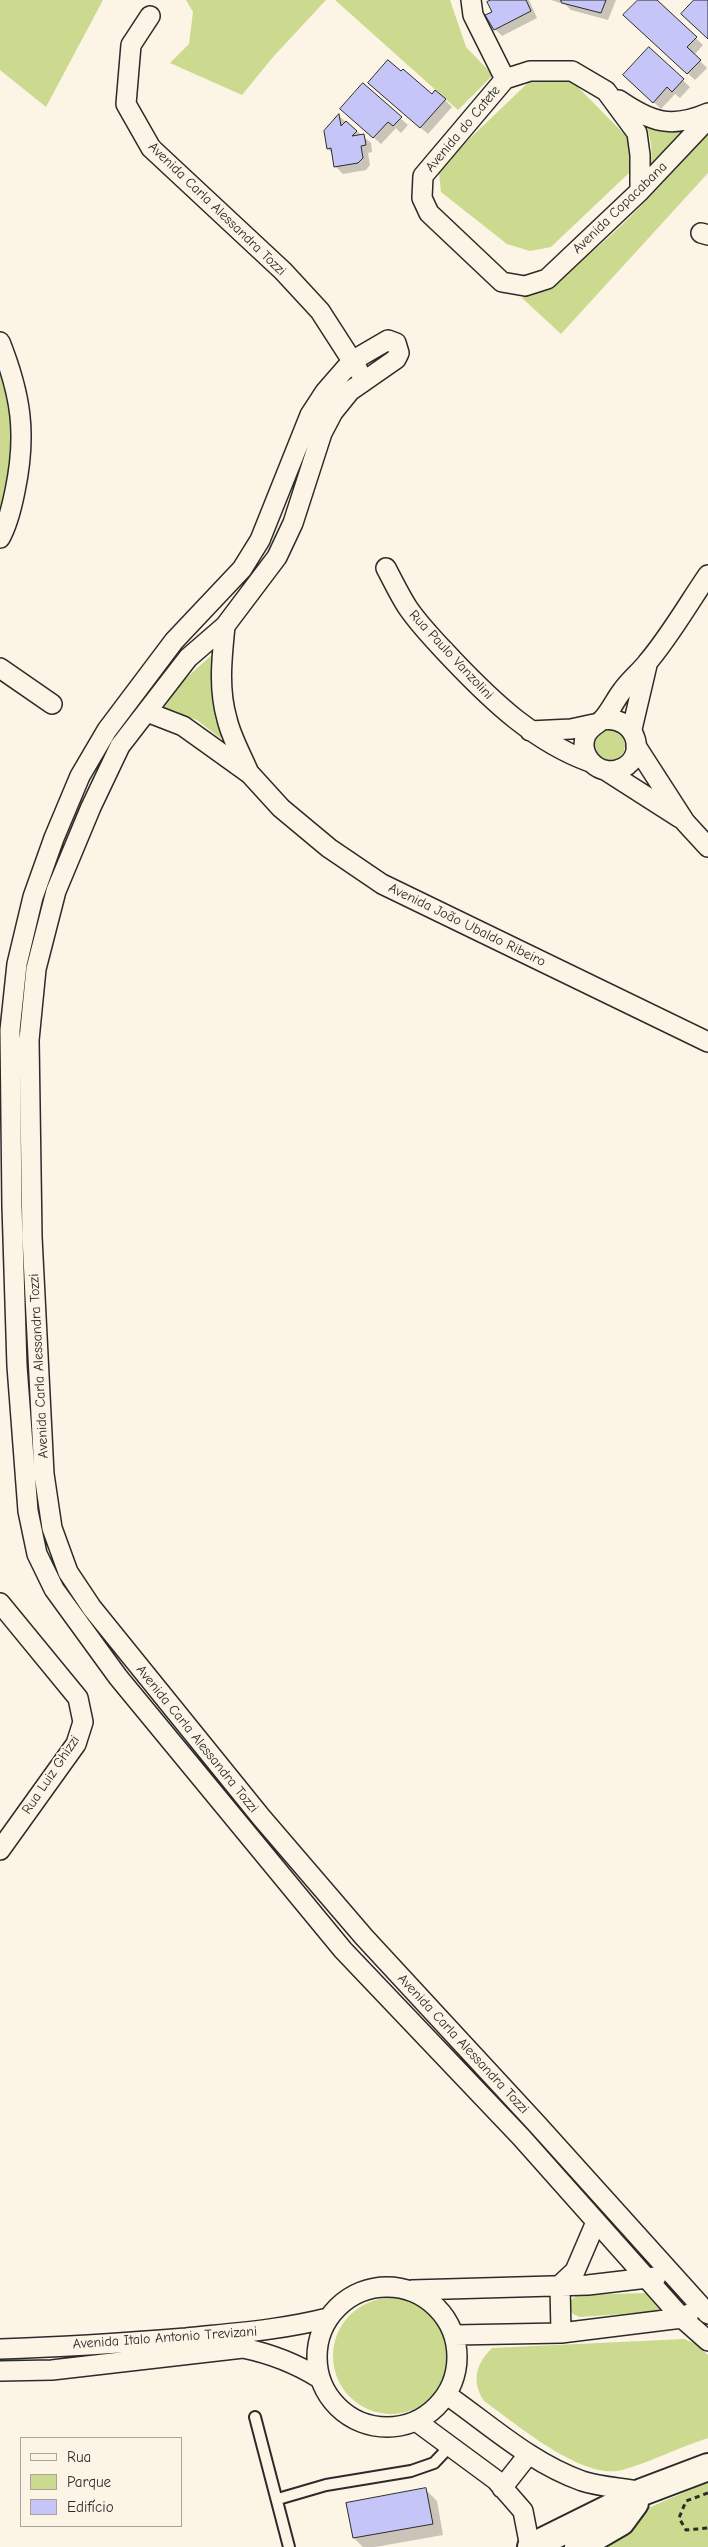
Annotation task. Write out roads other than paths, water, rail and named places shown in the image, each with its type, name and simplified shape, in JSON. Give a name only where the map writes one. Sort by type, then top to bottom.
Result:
[{"type":"main road","points":[[530,2547],[642,2492],[708,2466]]},
{"type":"main road","points":[[578,2547],[621,2522],[642,2492]]},
{"type":"street","points":[[471,0],[472,15],[505,79]]},
{"type":"street","name":"Avenida Carla Alessandra Tozzi","points":[[150,16],[131,45],[126,104],[150,148],[289,278],[320,311],[352,361]]},
{"type":"street","name":"Avenida do Catete","points":[[525,286],[502,282],[430,213],[422,198],[423,176],[505,79],[530,71],[572,71],[606,91],[637,133],[640,155],[640,191]]},
{"type":"street","points":[[606,91],[653,120],[675,123],[708,113]]},
{"type":"street","name":"Avenida Copacabana","points":[[525,286],[547,279],[640,191],[708,119]]},
{"type":"street","name":"Avenida Carla Alessandra Tozzi","points":[[704,2310],[669,2274],[536,2123],[364,1938],[261,1817],[92,1608],[68,1572],[52,1528],[44,1474],[32,1236],[29,1040],[36,969],[56,891],[91,807],[120,746],[188,658],[226,626],[276,557],[293,524],[322,433],[333,412],[350,391],[396,359],[400,353],[396,343],[388,340],[379,343],[352,361],[325,392],[310,415],[260,540],[242,569],[174,641],[107,730],[80,776],[54,838],[33,897],[17,964],[10,1030],[12,1206],[17,1366],[28,1511],[37,1554],[54,1589],[118,1677],[343,1950],[521,2137],[682,2318],[708,2341]]},
{"type":"street","points":[[0,342],[16,387],[22,420],[21,463],[1,535]]},
{"type":"street","points":[[352,361],[365,379]]},
{"type":"street","name":"Rua Paulo Vanzolini","points":[[386,568],[408,608],[430,636],[488,697],[530,731],[567,753],[598,766],[685,822]]},
{"type":"street","points":[[648,662],[634,738],[635,754],[623,768],[598,766],[584,747],[588,730],[598,722],[623,689],[648,662],[708,575]]},
{"type":"street","name":"Avenida João Ubaldo Ribeiro","points":[[226,626],[221,660],[222,690],[227,720],[250,774]]},
{"type":"street","points":[[0,668],[52,704]]},
{"type":"street","name":"Avenida João Ubaldo Ribeiro","points":[[147,712],[183,726],[250,774],[281,808],[322,842],[382,884],[707,1040]]},
{"type":"street","points":[[530,731],[571,729],[598,722],[618,720],[634,738]]},
{"type":"street","name":"Rua Paulo Vanzolini","points":[[634,738],[685,822],[708,847]]},
{"type":"street","name":"Rua Luiz Ghizzi","points":[[0,1603],[78,1698],[83,1722],[76,1744],[0,1850]]},
{"type":"street","points":[[561,2332],[560,2285],[575,2271],[596,2222]]},
{"type":"street","points":[[410,2290],[430,2301],[446,2318],[455,2335],[458,2358],[455,2377],[447,2395],[433,2410],[416,2421],[393,2427],[369,2425],[347,2416],[330,2399],[319,2378],[316,2362],[321,2332],[328,2318],[344,2301],[364,2290],[387,2286],[410,2290],[588,2285],[647,2279],[669,2274]]},
{"type":"street","points":[[455,2335],[561,2332],[682,2318],[704,2310]]},
{"type":"street","name":"Avenida Italo Antonio Trevizani","points":[[0,2349],[140,2342],[243,2333],[290,2327],[328,2318]]},
{"type":"street","points":[[0,2371],[52,2370],[243,2348],[271,2354],[295,2364],[319,2378]]},
{"type":"street","points":[[447,2395],[528,2455],[554,2469],[584,2481],[642,2492]]},
{"type":"street","points":[[416,2421],[496,2480],[523,2511],[530,2547]]},
{"type":"street","points":[[502,2488],[528,2455]]},
{"type":"lane","points":[[255,2417],[278,2499],[289,2547]]},
{"type":"lane","points":[[278,2499],[326,2485],[411,2471],[434,2463],[451,2445]]}]
